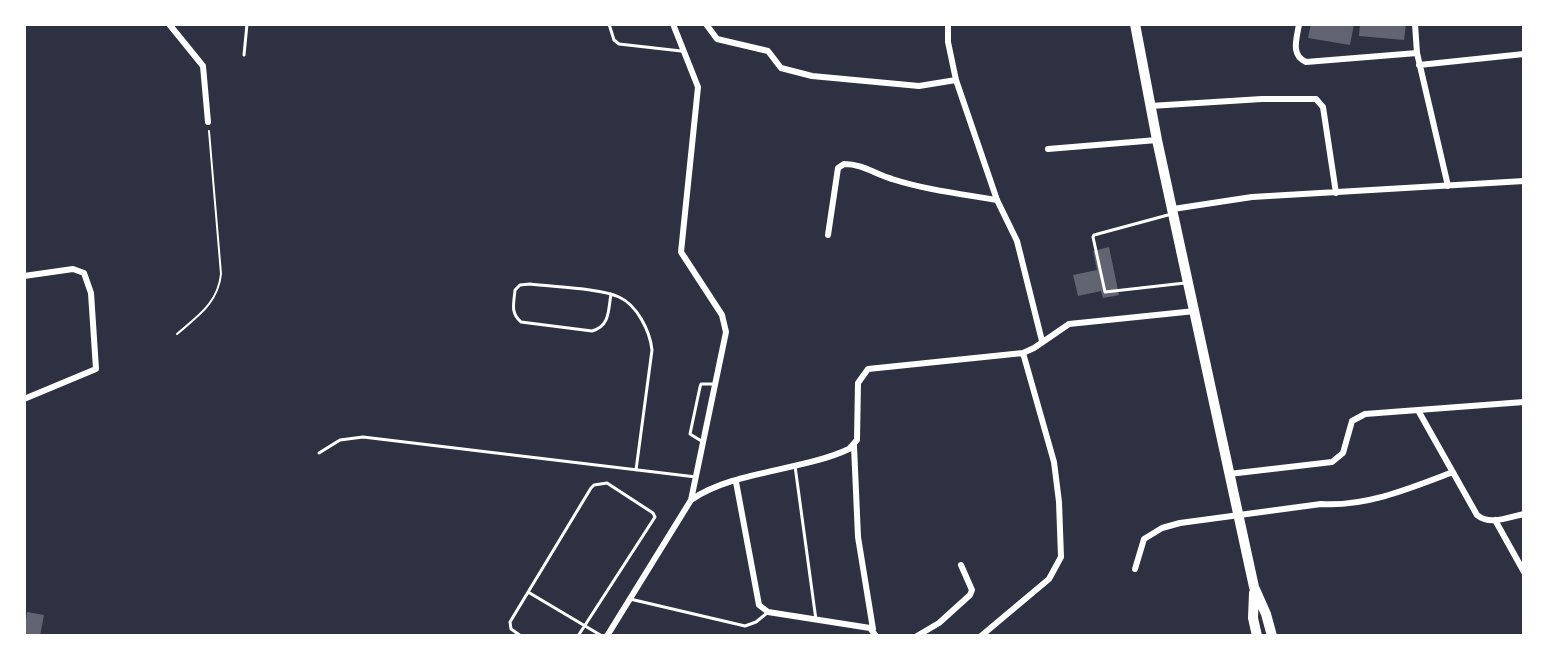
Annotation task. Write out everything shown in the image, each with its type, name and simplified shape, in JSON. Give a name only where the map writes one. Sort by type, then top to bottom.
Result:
[{"type":"highway","points":[[1135,24],[1157,140],[1254,587],[1272,636]]},
{"type":"highway","points":[[1254,587],[1253,618],[1257,636]]},
{"type":"street","points":[[169,24],[203,66],[208,122]]},
{"type":"street","points":[[604,636],[691,500],[726,332],[722,315],[681,252],[698,87],[673,24]]},
{"type":"street","points":[[706,24],[717,39],[768,51],[781,68],[812,76],[919,86],[956,80]]},
{"type":"street","points":[[948,24],[948,42],[956,80],[997,200],[1017,241],[1042,341]]},
{"type":"street","points":[[1299,24],[1296,53],[1299,59],[1306,62],[1417,53]]},
{"type":"street","points":[[1415,24],[1419,65],[1448,186]]},
{"type":"street","points":[[1419,65],[1524,54]]},
{"type":"street","points":[[1150,106],[1316,99],[1323,107],[1336,193]]},
{"type":"street","points":[[1048,149],[1157,140]]},
{"type":"street","points":[[828,235],[838,168],[844,164],[859,165],[890,179],[919,186],[997,200]]},
{"type":"street","points":[[1174,212],[1227,199],[1524,181]]},
{"type":"street","points":[[24,276],[73,269],[84,273],[91,293],[96,369],[24,399]]},
{"type":"street","points":[[736,482],[759,605],[768,612],[874,632],[858,537],[854,445],[859,434],[858,383],[868,369],[1023,353],[1069,324],[1195,311]]},
{"type":"street","points":[[981,636],[1049,579],[1061,557],[1054,462],[1023,353]]},
{"type":"street","points":[[1229,474],[1332,462],[1343,453],[1348,428],[1357,416],[1524,402]]},
{"type":"street","points":[[1419,412],[1477,515],[1483,520],[1495,520],[1524,514]]},
{"type":"street","points":[[691,500],[707,491],[843,452],[854,445]]},
{"type":"street","points":[[1135,569],[1148,535],[1170,525],[1321,504],[1340,505],[1398,492],[1453,472]]},
{"type":"street","points":[[1495,520],[1524,572]]},
{"type":"street","points":[[917,636],[939,623],[970,595],[972,590],[961,565]]},
{"type":"lane","points":[[244,55],[247,24]]},
{"type":"lane","points":[[609,24],[614,40],[619,44],[685,51]]},
{"type":"lane","points":[[1174,212],[1093,237],[1105,292],[1189,283]]},
{"type":"lane","points":[[611,294],[606,323],[592,331],[521,322],[513,310],[515,290],[520,285],[530,284],[611,294],[629,304],[651,339],[636,470]]},
{"type":"lane","points":[[703,442],[690,434],[700,387],[701,384],[716,384]]},
{"type":"lane","points":[[319,453],[340,440],[363,437],[696,477]]},
{"type":"lane","points":[[795,466],[816,620]]},
{"type":"lane","points":[[521,636],[511,629],[510,622],[591,488],[607,483],[655,517],[578,636]]},
{"type":"lane","points":[[528,592],[604,636]]},
{"type":"lane","points":[[630,599],[745,626],[768,612]]},
{"type":"path","points":[[177,334],[208,307],[219,288],[221,274],[208,122]]},
{"type":"building","points":[[1311,24],[1354,24],[1350,45],[1308,38]]},
{"type":"building","points":[[1360,24],[1406,24],[1404,40],[1359,36]]},
{"type":"building","points":[[1109,247],[1119,295],[1103,298],[1101,291],[1078,296],[1073,275],[1097,270],[1093,251]]},
{"type":"building","points":[[27,612],[44,615],[40,636],[24,636]]}]
